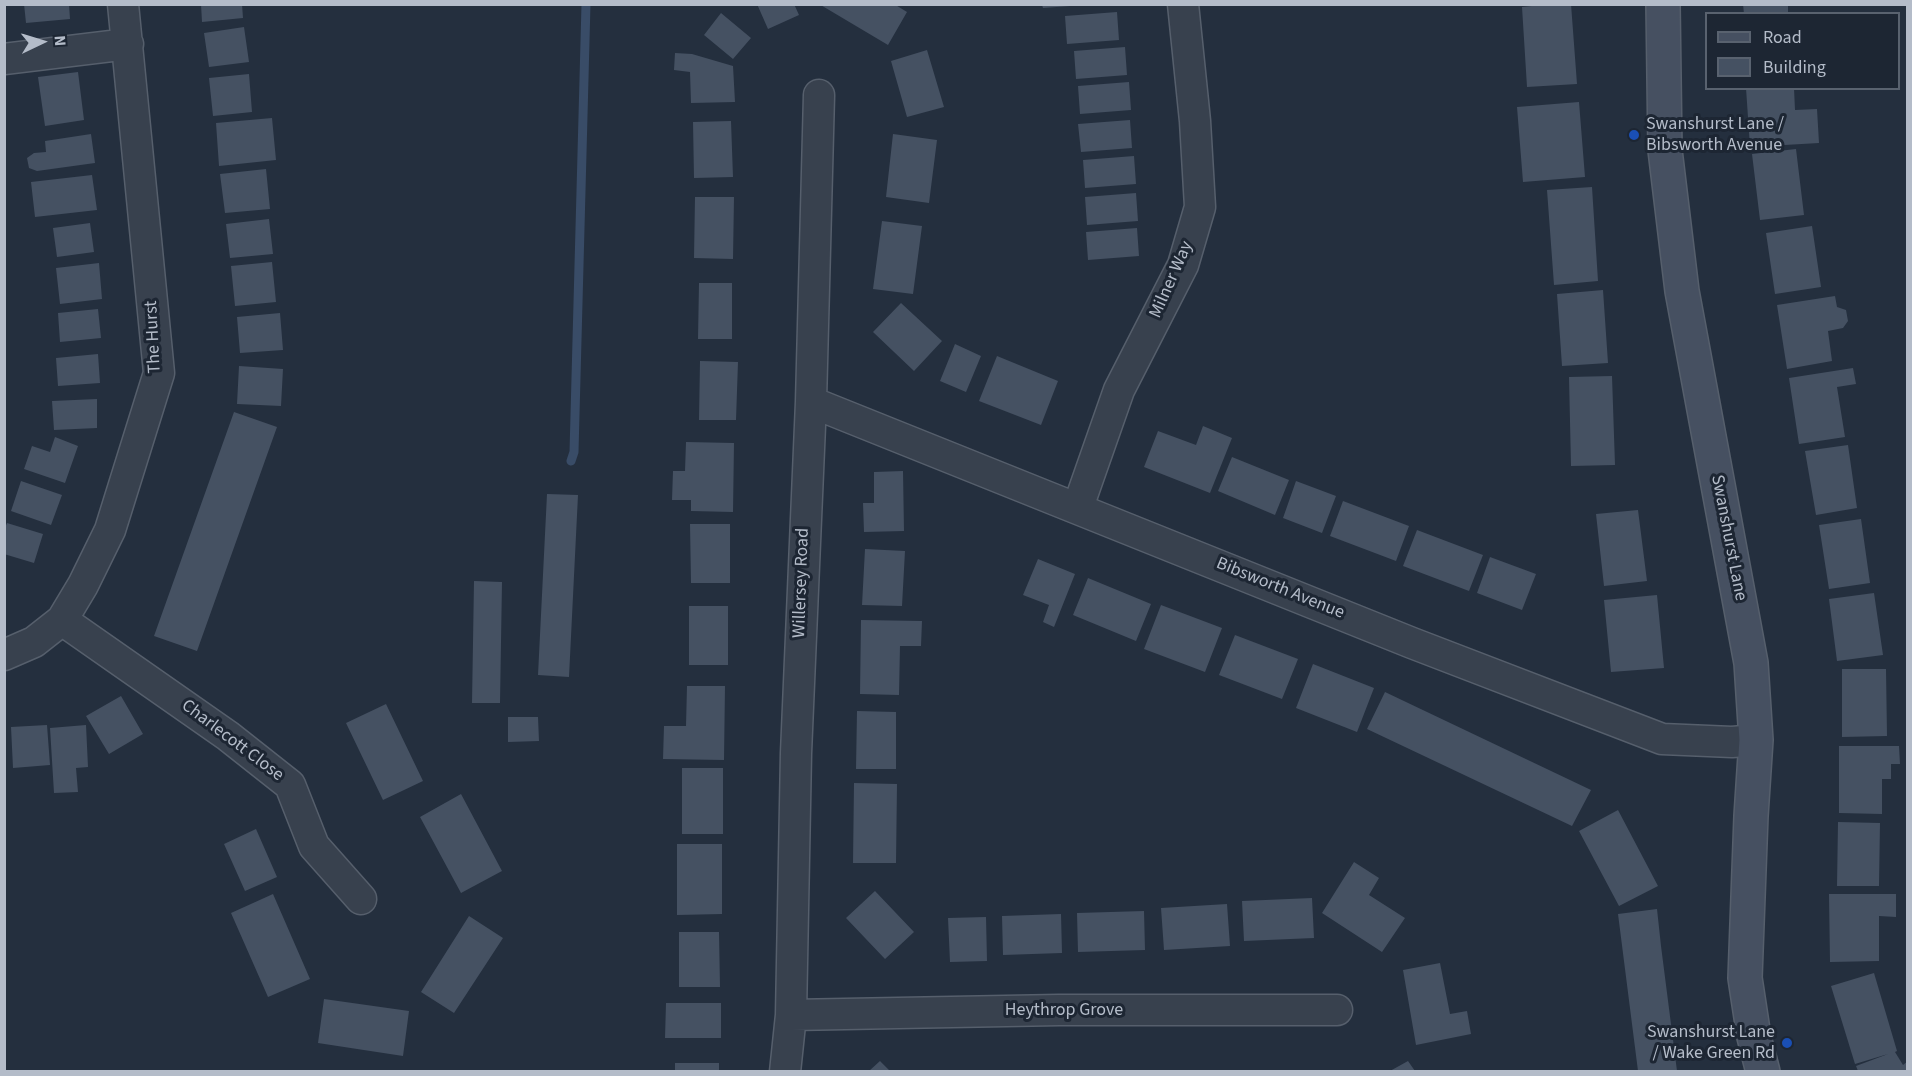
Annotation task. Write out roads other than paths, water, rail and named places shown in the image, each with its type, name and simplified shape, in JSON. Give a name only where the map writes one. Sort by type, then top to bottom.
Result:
[{"type":"main road","name":"Swanshurst Lane","points":[[1663,4],[1665,150],[1682,291],[1751,663],[1756,740],[1750,816],[1745,978],[1754,1037],[1763,1071]]},
{"type":"street","name":"The Hurst","points":[[4,655],[34,642],[62,620],[83,585],[110,530],[159,373],[123,4]]},
{"type":"street","name":"Milner Way","points":[[1078,507],[1119,390],[1183,265],[1200,207],[1195,121],[1183,4]]},
{"type":"street","points":[[4,59],[128,44]]},
{"type":"street","name":"Willersey Road","points":[[785,1071],[790,1015],[796,753],[811,402],[819,95]]},
{"type":"street","name":"Bibsworth Avenue","points":[[811,402],[1078,507],[1412,643],[1662,740],[1732,742],[1756,740]]},
{"type":"street","name":"Charlecott Close","points":[[62,620],[228,736],[290,785],[314,846],[361,899]]},
{"type":"street","name":"Heythrop Grove","points":[[790,1015],[1059,1010],[1337,1010]]},
{"type":"waterway","points":[[571,461],[574,452],[586,4]]},
{"type":"place","name":"Swanshurst Lane / Bibsworth Avenue","points":[[1634,135]]},
{"type":"place","name":"Swanshurst Lane / Wake Green Rd","points":[[1787,1043]]}]
